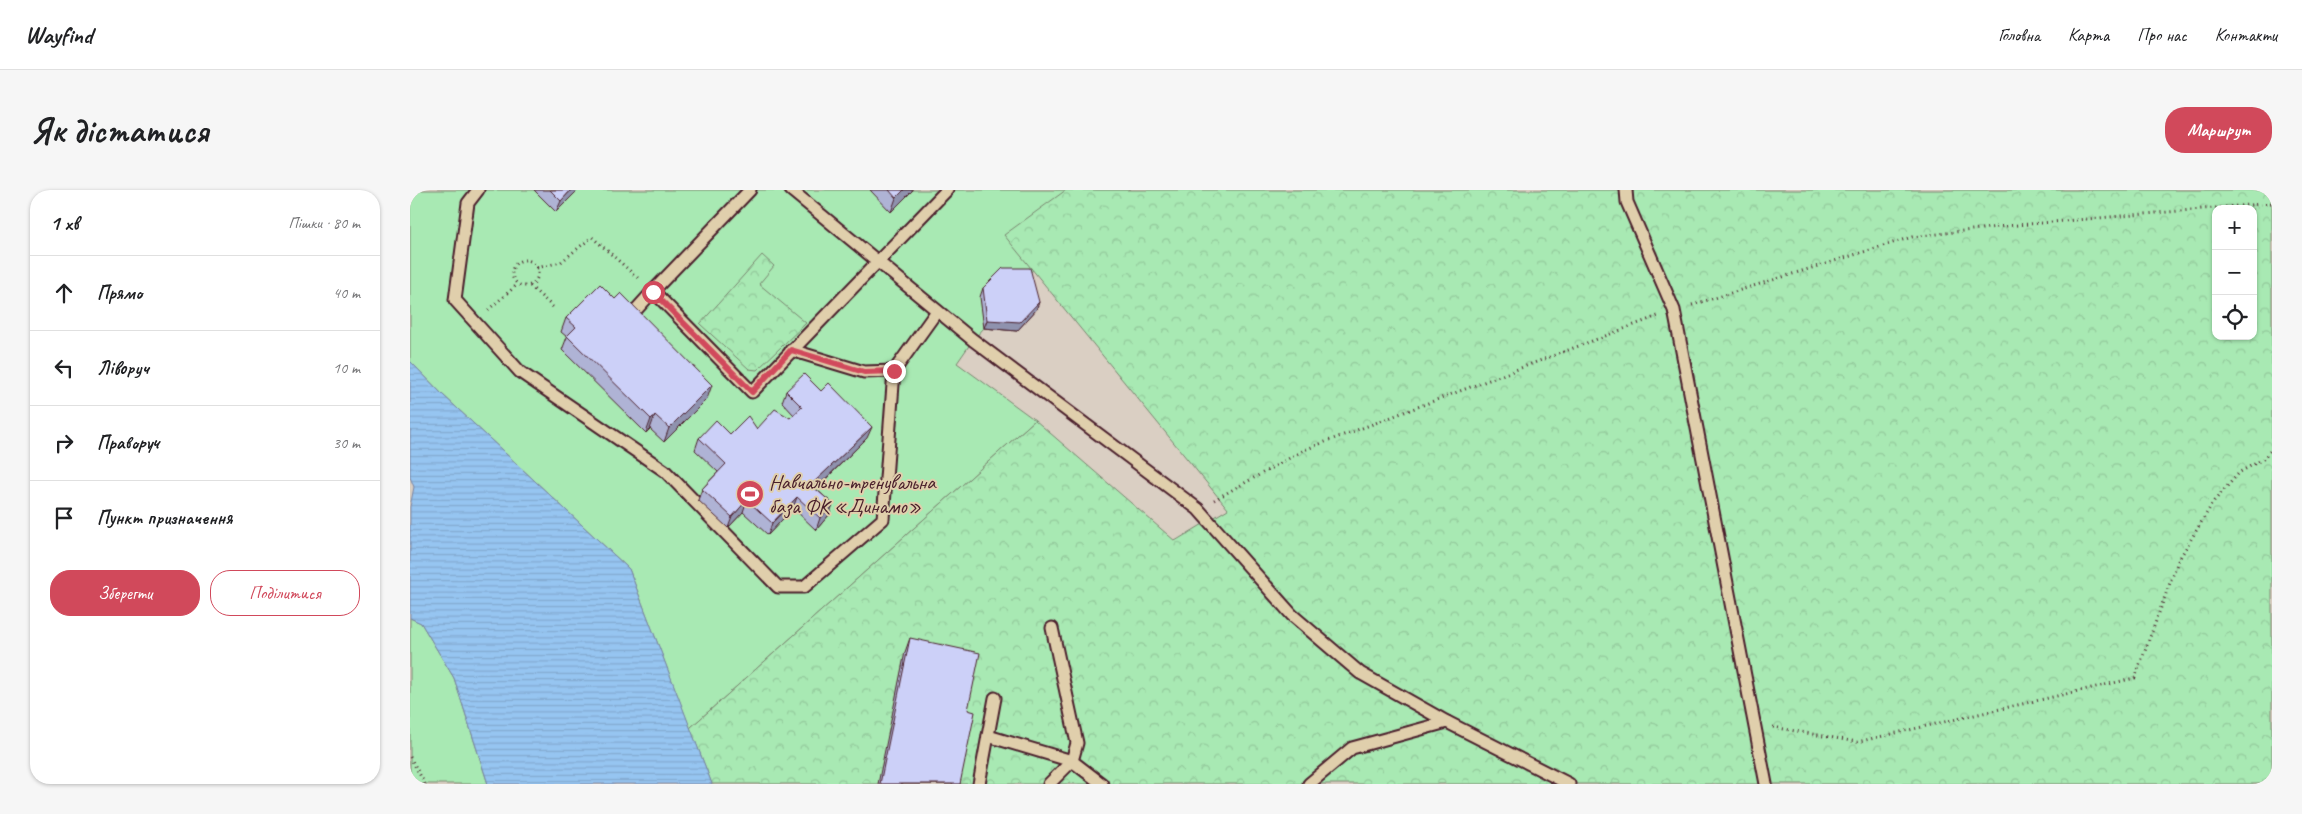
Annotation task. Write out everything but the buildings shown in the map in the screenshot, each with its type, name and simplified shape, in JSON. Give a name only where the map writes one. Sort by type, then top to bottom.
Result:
[{"type":"lane","points":[[478,190],[468,203],[455,300],[520,372],[665,470],[778,587],[804,587],[883,519],[894,371],[937,311]]},
{"type":"lane","points":[[635,311],[750,190]]},
{"type":"lane","points":[[791,190],[972,340],[1198,508],[1292,615],[1360,673],[1448,722],[1569,784]]},
{"type":"lane","points":[[653,292],[752,392],[947,190]]},
{"type":"lane","points":[[1626,190],[1628,202],[1674,310],[1766,784]]},
{"type":"lane","points":[[791,350],[864,372],[894,371]]},
{"type":"lane","points":[[1049,784],[1072,761],[1077,743],[1052,628]]},
{"type":"lane","points":[[980,784],[995,698]]},
{"type":"lane","points":[[1310,784],[1352,748],[1448,722]]},
{"type":"lane","points":[[988,736],[1072,761],[1102,784]]},
{"type":"path","points":[[1198,508],[1304,450],[1674,310],[1912,237],[2006,226],[2272,202]]},
{"type":"path","points":[[538,268],[561,262],[592,238],[653,292]]},
{"type":"path","points":[[518,284],[512,272],[516,264],[528,260],[538,268]]},
{"type":"path","points":[[530,286],[538,276],[538,268]]},
{"type":"path","points":[[475,322],[518,284]]},
{"type":"path","points":[[518,284],[530,286],[555,309]]},
{"type":"path","points":[[1754,723],[1857,742],[2135,678],[2178,561],[2214,501],[2240,472],[2262,459],[2272,449]]},
{"type":"path","points":[[410,757],[425,784]]},
{"type":"green space","name":"Навчально-тренувальна база ФК «Динамо»","points":[[410,190],[1131,190],[1048,254],[1027,276],[1017,331],[984,328],[957,363],[1035,420],[690,728],[629,569],[443,395],[410,361]]},
{"type":"green space","points":[[1066,190],[2272,190],[2272,784],[712,784],[690,728],[1035,420],[1175,541],[1228,509],[1004,235]]},
{"type":"green space","points":[[762,255],[774,266],[759,284],[806,323],[757,370],[749,369],[700,324]]},
{"type":"green space","points":[[410,618],[421,623],[454,678],[488,784],[410,784]]},
{"type":"water","points":[[410,361],[443,395],[629,569],[712,784],[488,784],[454,678],[421,623],[410,618],[410,507],[414,487],[410,477]]},
{"type":"place","name":"Навчально-тренувальна база ФК «Динамо»","points":[[750,494]]},
{"type":"route","points":[[653,292],[752,392],[791,350],[864,372],[894,371]]}]
